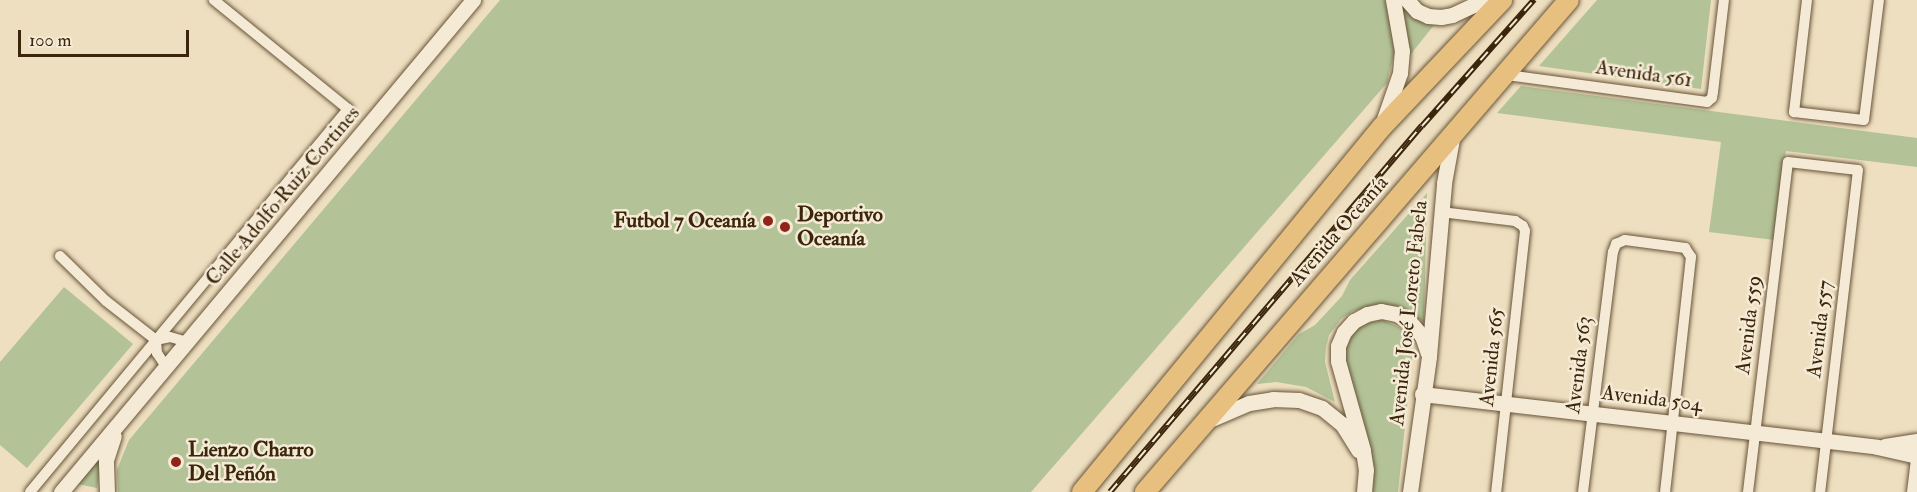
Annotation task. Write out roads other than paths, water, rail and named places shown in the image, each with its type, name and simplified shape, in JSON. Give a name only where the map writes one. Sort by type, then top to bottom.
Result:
[{"type":"highway","name":"Avenida Oceanía","points":[[1082,492],[1382,128],[1502,0]]},
{"type":"highway","name":"Avenida Oceanía","points":[[1145,492],[1452,139],[1569,0]]},
{"type":"street","points":[[30,492],[348,109],[214,0]]},
{"type":"street","name":"Calle Adolfo Ruiz Cortines","points":[[61,492],[473,0]]},
{"type":"street","points":[[1382,128],[1400,73],[1402,51],[1393,0]]},
{"type":"street","points":[[1407,0],[1417,11],[1428,16],[1441,17],[1452,15],[1484,0]]},
{"type":"street","name":"Avenida 561","points":[[1507,75],[1707,102],[1712,98],[1725,0]]},
{"type":"street","points":[[1807,0],[1794,112],[1864,120],[1879,0]]},
{"type":"street","name":"Avenida José Loreto Fabela","points":[[1410,492],[1429,356],[1441,212],[1452,139]]},
{"type":"street","name":"Avenida 559","points":[[1748,492],[1788,162],[1858,170]]},
{"type":"street","name":"Avenida 557","points":[[1820,492],[1858,170]]},
{"type":"street","name":"Avenida 565","points":[[1441,212],[1515,221],[1523,226],[1525,236],[1496,492]]},
{"type":"street","name":"Avenida 563","points":[[1583,492],[1616,244],[1625,240],[1681,247],[1689,252],[1691,261],[1674,423]]},
{"type":"street","points":[[60,256],[106,301],[156,340],[157,353],[167,368]]},
{"type":"street","points":[[1364,492],[1366,470],[1358,430],[1338,361],[1338,346],[1344,332],[1354,321],[1367,314],[1382,311],[1396,314],[1409,321],[1422,336],[1429,356]]},
{"type":"street","points":[[156,340],[170,337],[188,342]]},
{"type":"street","name":"Avenida 504","points":[[1422,394],[1755,432],[1876,447],[1917,455]]},
{"type":"street","points":[[1204,423],[1249,403],[1274,399],[1299,400],[1322,408],[1342,424],[1356,445],[1366,470]]},
{"type":"street","name":"Calle Adolfo Ruiz Cortines","points":[[107,492],[105,472],[109,449],[125,418]]},
{"type":"street","points":[[1665,492],[1674,423]]},
{"type":"street","name":"Avenida 504","points":[[1876,447],[1917,441]]},
{"type":"street","points":[[1912,492],[1917,455]]},
{"type":"railway","points":[[1110,492],[1422,126],[1534,0]]},
{"type":"place","name":"Futbol 7 Oceanía","points":[[768,221]]},
{"type":"place","name":"Deportivo Oceanía","points":[[785,227]]},
{"type":"place","name":"Lienzo Charro Del Peñón","points":[[176,462]]}]
